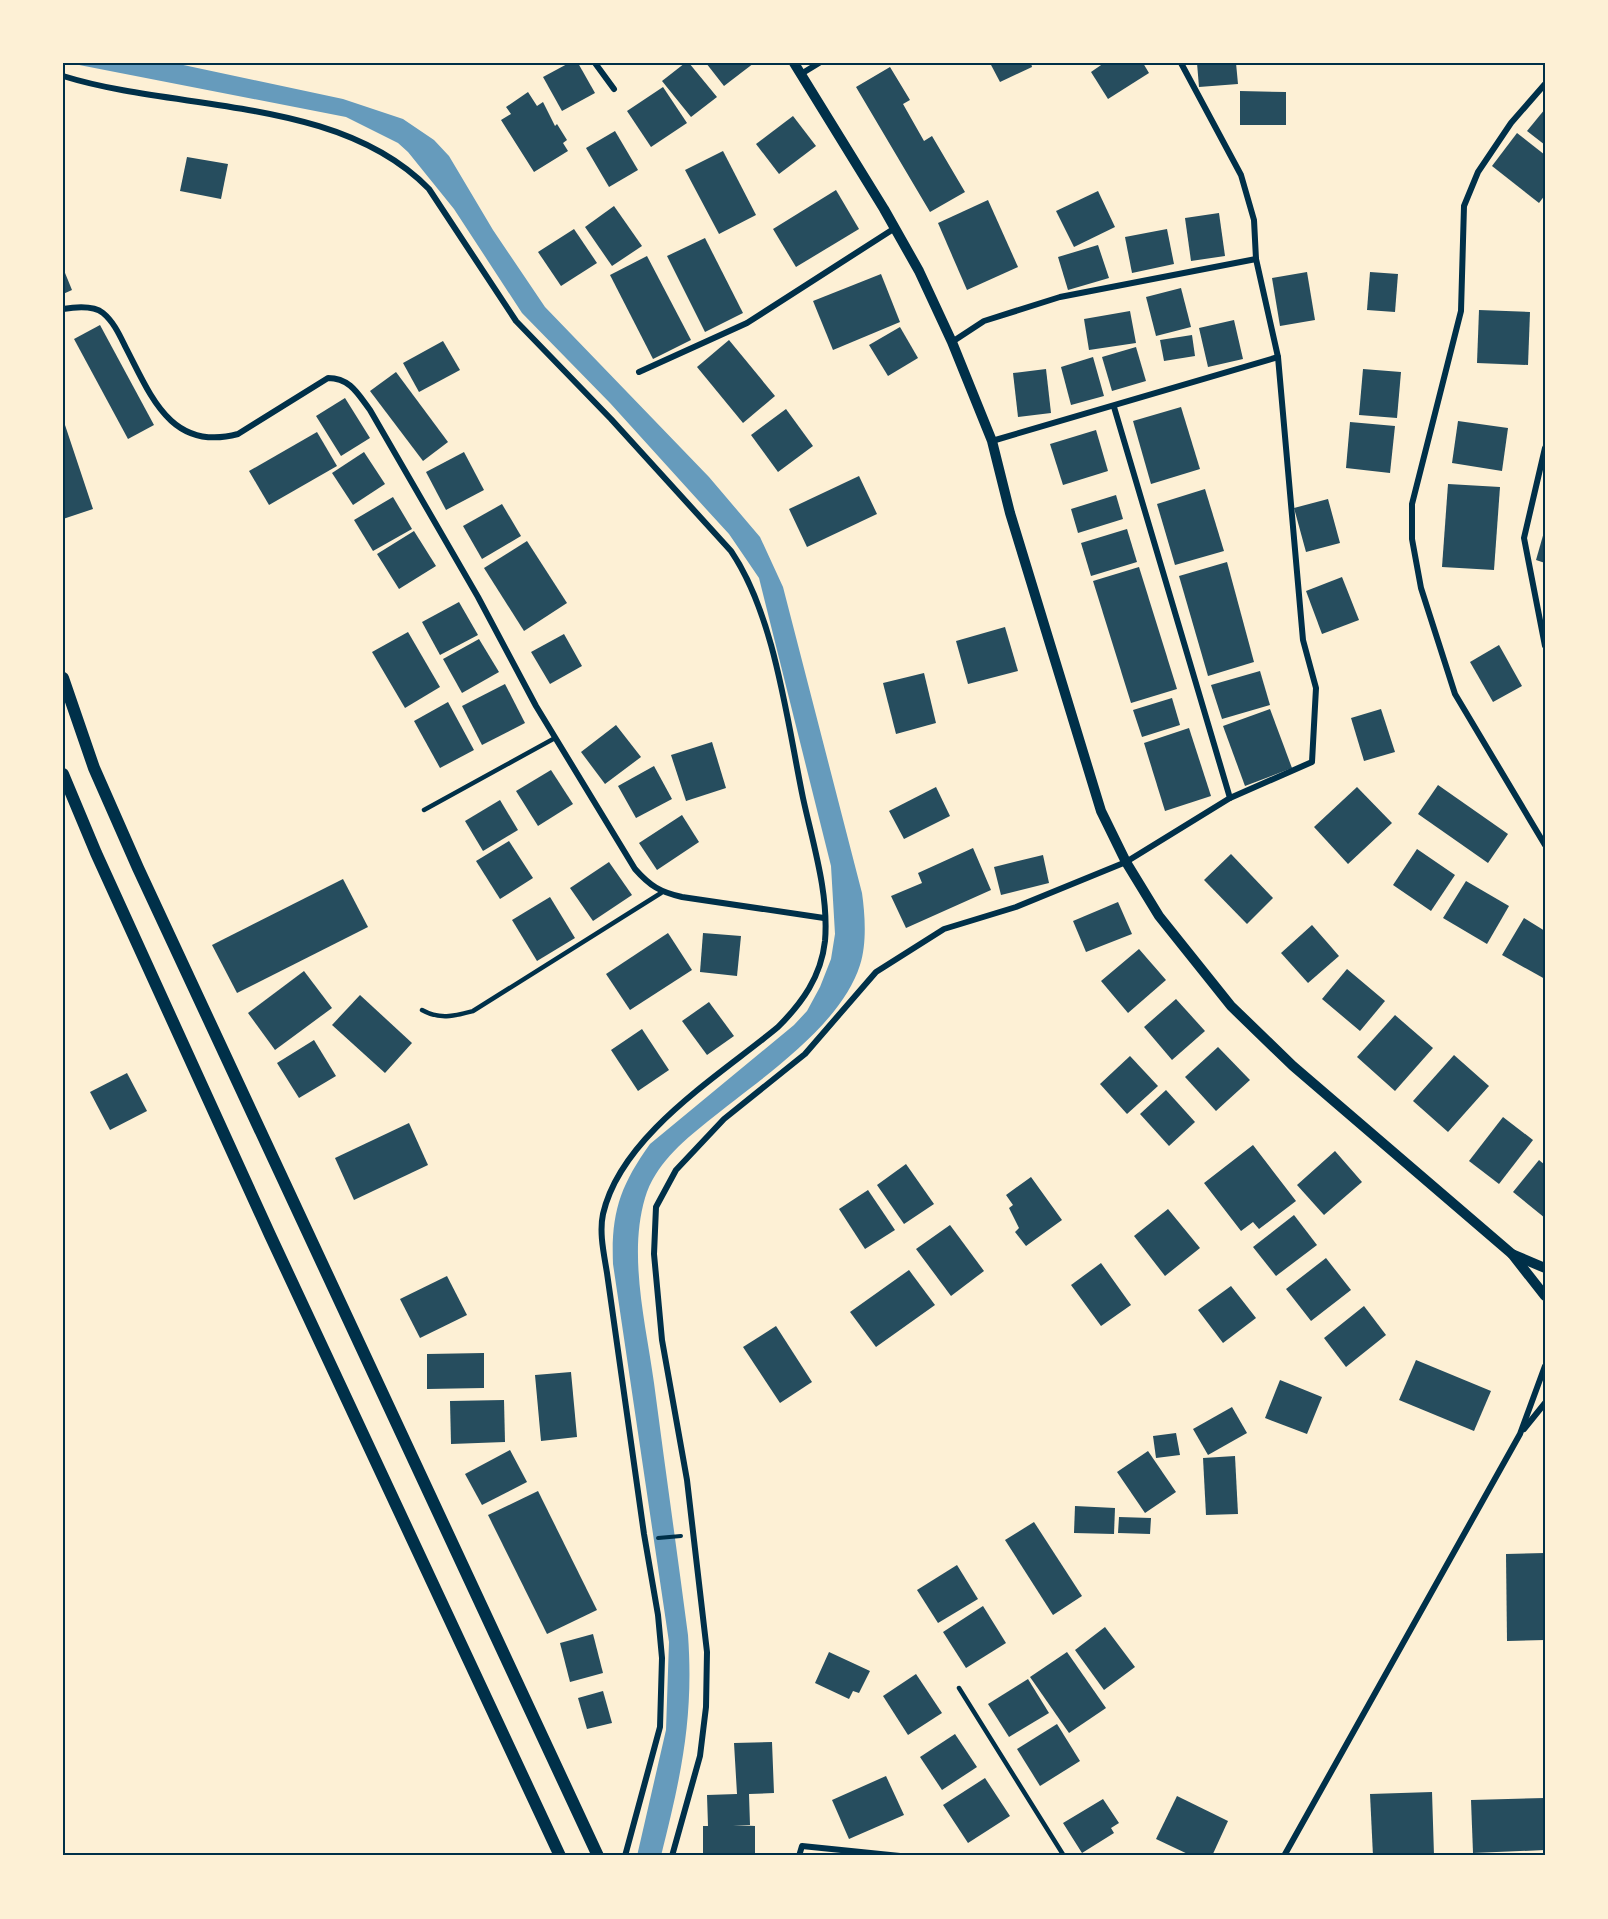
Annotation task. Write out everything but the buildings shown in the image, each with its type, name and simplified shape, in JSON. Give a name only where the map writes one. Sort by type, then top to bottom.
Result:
[{"type":"main road","points":[[63,678],[94,768],[138,868],[598,1856]]},
{"type":"main road","points":[[63,774],[96,853],[270,1236],[560,1856]]},
{"type":"street","points":[[595,63],[614,89]]},
{"type":"street","points":[[794,63],[895,228],[919,271],[952,342],[992,441],[1074,729],[1101,811],[1126,862],[1159,916],[1231,1006],[1293,1066],[1512,1254],[1545,1296]]},
{"type":"street","points":[[801,74],[819,63]]},
{"type":"street","points":[[672,1856],[700,1756],[706,1707],[707,1652],[687,1480],[662,1340],[654,1254],[656,1207],[676,1170],[724,1119],[805,1054],[876,972],[944,929],[1016,907],[1126,862],[1230,798],[1312,762],[1316,688],[1303,640],[1278,357],[1256,260],[1254,220],[1241,175],[1181,63]]},
{"type":"street","points":[[63,76],[269,114],[313,125],[367,146],[413,173],[429,189],[516,321],[714,531],[744,571],[777,670],[820,876],[824,918],[822,959],[807,994],[778,1027],[650,1132],[629,1160],[603,1215],[605,1257],[644,1534],[658,1615],[662,1658],[660,1727],[626,1856]]},
{"type":"street","points":[[1545,84],[1511,123],[1478,172],[1464,206],[1461,311],[1412,504],[1412,539],[1421,588],[1455,694],[1545,845]]},
{"type":"street","points":[[639,372],[747,323],[895,228]]},
{"type":"street","points":[[952,342],[984,321],[1060,297],[1256,260]]},
{"type":"street","points":[[63,309],[89,307],[102,312],[114,324],[155,403],[171,422],[190,433],[205,437],[223,438],[238,434],[328,378],[338,378],[350,384],[370,410],[466,576],[555,738],[635,869],[648,884],[661,893],[824,918]]},
{"type":"street","points":[[992,441],[1278,357]]},
{"type":"street","points":[[1114,407],[1230,798]]},
{"type":"street","points":[[1545,448],[1524,538],[1545,646]]},
{"type":"street","points":[[1512,1254],[1545,1268]]},
{"type":"street","points":[[1284,1856],[1520,1434],[1545,1366]]},
{"type":"street","points":[[1520,1434],[1545,1403]]},
{"type":"street","points":[[800,1856],[802,1846],[900,1856]]},
{"type":"lane","points":[[424,810],[555,738]]},
{"type":"lane","points":[[422,1010],[434,1016],[453,1017],[473,1011],[661,893]]},
{"type":"lane","points":[[959,1688],[1064,1856]]},
{"type":"path","points":[[655,1538],[675,1537]]},
{"type":"water","points":[[69,63],[174,63],[343,99],[403,119],[434,140],[449,156],[493,230],[545,307],[709,477],[760,537],[783,587],[862,893],[865,919],[864,948],[860,965],[850,988],[816,1032],[772,1071],[707,1122],[662,1165],[649,1186],[640,1220],[638,1266],[640,1290],[688,1635],[689,1665],[684,1747],[661,1856],[637,1856],[666,1730],[669,1642],[613,1264],[616,1215],[631,1173],[650,1144],[794,1025],[807,1011],[831,959],[835,934],[831,866],[759,578],[729,534],[610,403],[522,313],[454,209],[408,152],[398,143],[346,117]]}]
